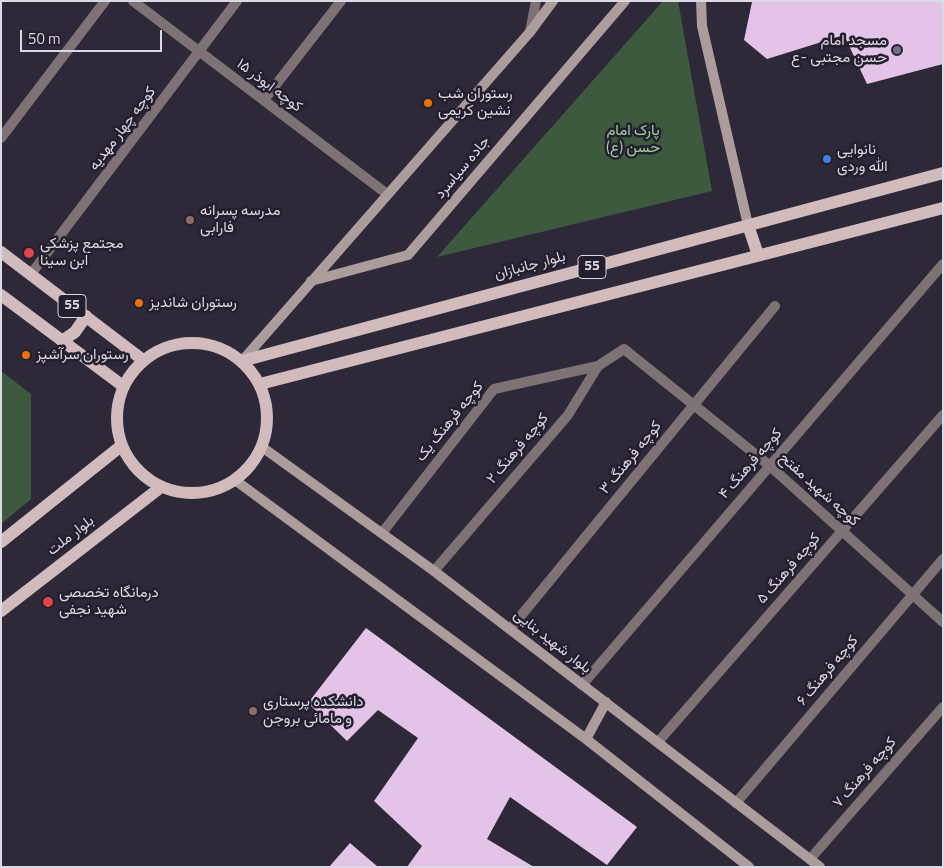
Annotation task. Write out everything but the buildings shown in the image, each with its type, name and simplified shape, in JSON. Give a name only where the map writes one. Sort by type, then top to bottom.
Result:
[{"type":"main road","points":[[242,361],[386,194],[530,32],[553,1]]},
{"type":"main road","name":"جاده سیاسرد","points":[[311,281],[408,255],[625,1]]},
{"type":"main road","points":[[701,1],[702,26],[748,225],[758,255]]},
{"type":"main road","name":"بلوار جانبازان","points":[[242,361],[943,173]]},
{"type":"main road","name":"55","points":[[260,384],[943,208]]},
{"type":"main road","name":"55","points":[[1,252],[143,360]]},
{"type":"main road","name":"55","points":[[1,294],[123,386]]},
{"type":"main road","points":[[62,341],[75,332],[86,316]]},
{"type":"main road","points":[[182,343],[204,343],[224,349],[242,361],[260,384],[266,405],[268,426],[262,446],[246,471],[235,480],[218,489],[199,493],[180,492],[161,487],[145,476],[131,462],[122,446],[117,426],[117,406],[123,386],[132,372],[143,360],[161,348],[182,343]]},
{"type":"main road","points":[[1,542],[122,446]]},
{"type":"main road","name":"بلوار شهید بنایی","points":[[262,446],[434,571],[820,867]]},
{"type":"main road","points":[[235,480],[586,739],[749,867]]},
{"type":"main road","name":"بلوار ملت","points":[[1,611],[161,487]]},
{"type":"main road","points":[[586,739],[606,702]]},
{"type":"street","points":[[1,138],[105,1]]},
{"type":"street","name":"کوچه ابوذر ۱۵","points":[[133,1],[386,194]]},
{"type":"street","name":"کوچه چهار مهدیه","points":[[31,274],[237,1]]},
{"type":"street","points":[[264,100],[341,1]]},
{"type":"street","points":[[530,32],[536,1]]},
{"type":"street","name":"کوچه فرهنگ ۴","points":[[582,685],[943,264]]},
{"type":"street","name":"کوچه فرهنگ ۳","points":[[510,629],[775,306]]},
{"type":"street","name":"کوچه شهید مفتح","points":[[624,349],[770,466],[943,622]]},
{"type":"street","name":"کوچه فرهنگ ۲","points":[[434,571],[568,415],[598,366],[624,349]]},
{"type":"street","name":"کوچه فرهنگ یک","points":[[382,533],[494,389],[598,366]]},
{"type":"street","name":"کوچه فرهنگ ۵","points":[[658,742],[943,415]]},
{"type":"street","name":"کوچه فرهنگ ۶","points":[[736,803],[943,559]]},
{"type":"street","name":"کوچه فرهنگ ۷","points":[[810,859],[943,707]]},
{"type":"green space","name":"پارک امام حسن (ع)","points":[[663,1],[678,1],[712,191],[437,257]]},
{"type":"green space","points":[[1,371],[31,394],[31,499],[1,524]]},
{"type":"place","name":"مسجد امام حسن مجتبی -ع","points":[[897,50]]},
{"type":"place","name":"رستوران شب نشین کریمی","points":[[428,103]]},
{"type":"place","name":"نانوایی الله وردی","points":[[827,159]]},
{"type":"place","name":"مدرسه پسرانه فارابی","points":[[190,220]]},
{"type":"place","name":"مجتمع پزشکی ابن سینا","points":[[29,253]]},
{"type":"place","name":"رستوران شاندیز","points":[[139,303]]},
{"type":"place","name":"رستوران سرآشپز","points":[[26,355]]},
{"type":"place","name":"درمانگاه تخصصی شهید نجفی","points":[[48,602]]},
{"type":"place","name":"دانشکده پرستاری و مامائی بروجن","points":[[253,711]]}]
